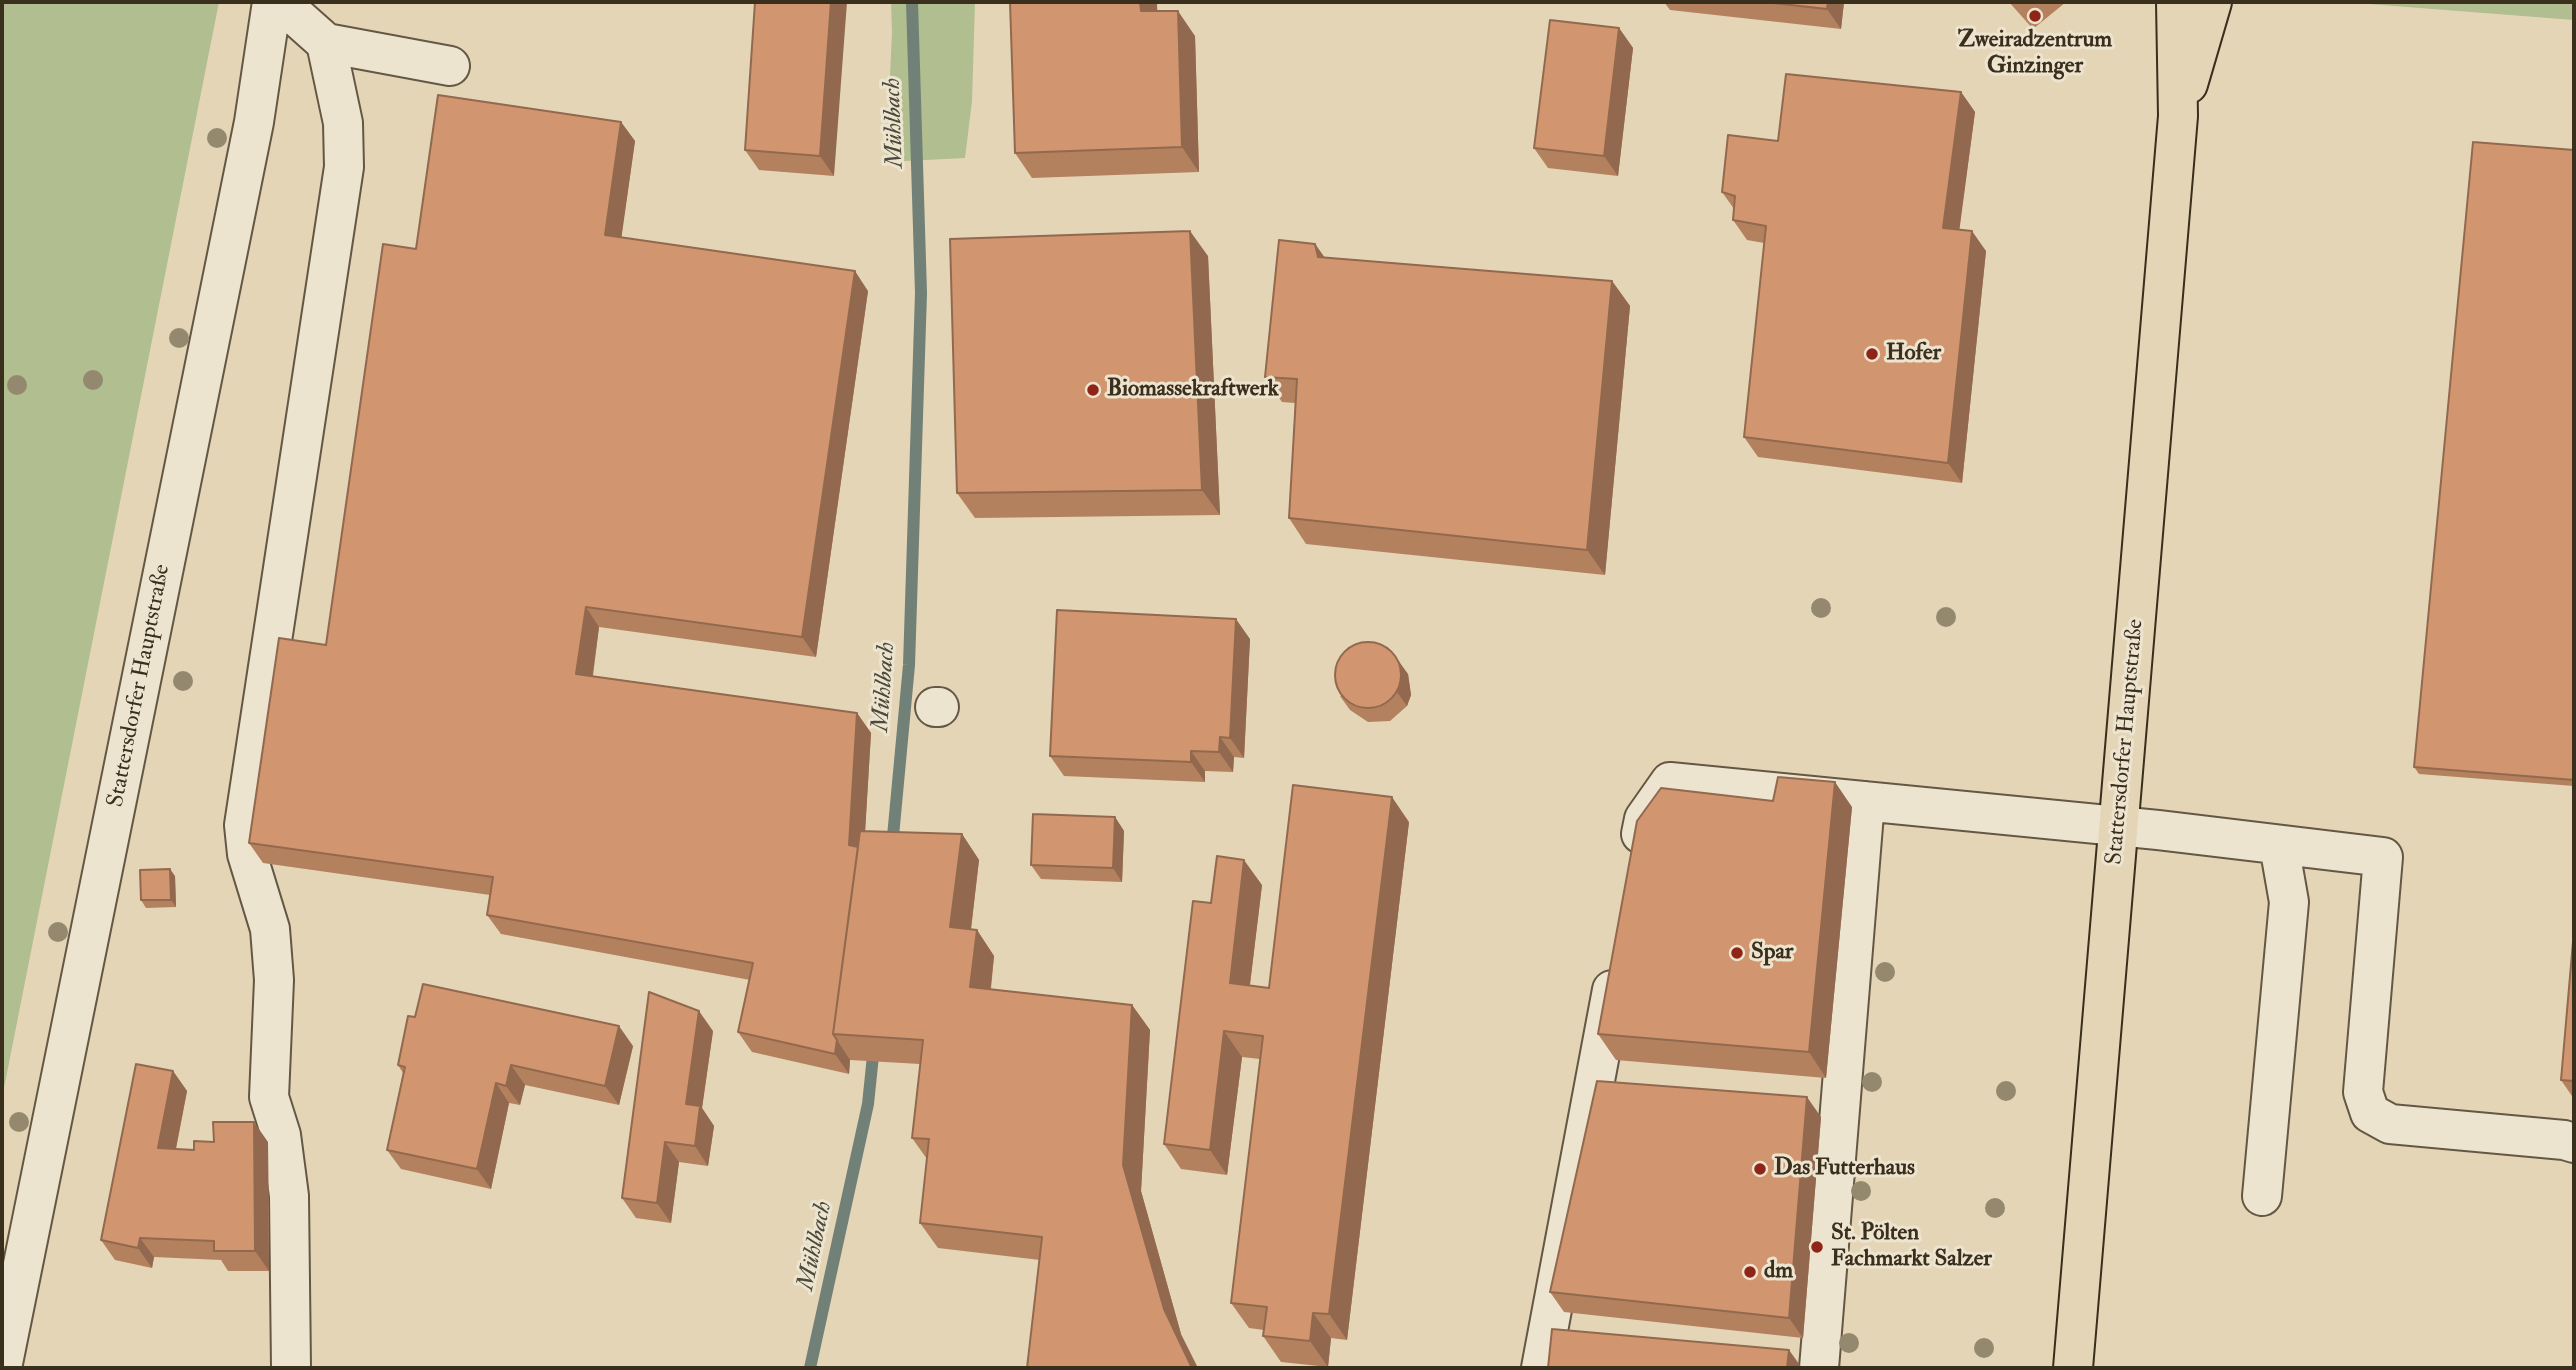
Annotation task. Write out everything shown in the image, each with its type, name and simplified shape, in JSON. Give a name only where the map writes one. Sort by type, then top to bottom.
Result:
[{"type":"main road","name":"Stattersdorfer Hauptstraße","points":[[2073,1368],[2178,116],[2176,2]]},
{"type":"main road","name":"Stattersdorfer Hauptstraße","points":[[2178,116],[2212,2]]},
{"type":"street","name":"Stattersdorfer Hauptstraße","points":[[2,1368],[254,122],[272,2]]},
{"type":"street","points":[[280,2],[326,43],[450,66]]},
{"type":"street","points":[[291,1368],[289,1196],[281,1135],[269,1097],[274,979],[270,929],[247,854],[244,825],[344,167],[343,123],[326,43]]},
{"type":"street","points":[[1634,873],[1644,819],[1670,782],[2119,827],[2383,857],[2363,1092],[2370,1113],[2389,1124],[2574,1143]]},
{"type":"street","points":[[1819,1368],[1865,801]]},
{"type":"street","points":[[2262,1196],[2289,902],[2279,845]]},
{"type":"street","points":[[1541,1368],[1619,953]]},
{"type":"green space","points":[[2,2],[219,2],[2,1098]]},
{"type":"green space","points":[[891,2],[975,2],[972,101],[965,158],[886,162]]},
{"type":"green space","points":[[2343,2],[2574,2],[2574,20]]},
{"type":"building","points":[[755,2],[831,2],[820,156],[745,150]]},
{"type":"building","points":[[1010,2],[1140,2],[1141,11],[1178,11],[1182,147],[1015,153]]},
{"type":"building","points":[[1764,2],[1828,2],[1827,9]]},
{"type":"building","points":[[1550,20],[1619,28],[1604,156],[1534,148]]},
{"type":"building","name":"Hofer","points":[[1786,74],[1961,92],[1943,228],[1972,231],[1948,463],[1744,437],[1766,226],[1733,220],[1735,196],[1722,192],[1728,135],[1778,141]]},
{"type":"building","points":[[438,95],[621,122],[605,235],[855,271],[802,637],[586,607],[576,674],[857,713],[849,845],[858,847],[833,1034],[837,1040],[835,1054],[738,1032],[753,963],[487,915],[493,877],[249,843],[279,638],[326,645],[383,244],[416,249]]},
{"type":"building","points":[[2473,142],[2574,150],[2574,780],[2414,767]]},
{"type":"building","name":"Biomassekraftwerk","points":[[1190,231],[1202,490],[957,493],[950,239]]},
{"type":"building","points":[[1279,240],[1315,244],[1318,257],[1612,281],[1587,550],[1289,518],[1297,379],[1265,377]]},
{"type":"building","points":[[1057,610],[1236,619],[1230,738],[1220,737],[1219,752],[1191,751],[1191,762],[1050,756]]},
{"type":"building","points":[[1362,642],[1374,642],[1386,647],[1396,657],[1401,675],[1399,688],[1386,703],[1374,708],[1362,708],[1350,703],[1340,693],[1335,681],[1335,669],[1340,657],[1350,647]]},
{"type":"building","name":"Spar","points":[[1778,777],[1835,782],[1809,1052],[1598,1034],[1637,821],[1661,788],[1773,801]]},
{"type":"building","points":[[1293,785],[1392,797],[1329,1314],[1313,1313],[1310,1341],[1263,1336],[1267,1307],[1231,1303],[1263,1036],[1224,1031],[1210,1150],[1164,1144],[1193,901],[1211,903],[1217,856],[1244,860],[1230,983],[1269,988]]},
{"type":"building","points":[[1033,814],[1115,817],[1113,868],[1031,865]]},
{"type":"building","points":[[860,831],[962,834],[950,927],[977,930],[970,987],[1132,1005],[1123,1165],[1164,1309],[1192,1368],[1027,1368],[1042,1237],[920,1223],[929,1139],[912,1138],[923,1040],[833,1034]]},
{"type":"building","points":[[170,869],[171,900],[141,900],[140,870]]},
{"type":"building","points":[[2574,930],[2574,1081],[2561,1080]]},
{"type":"building","points":[[423,984],[619,1026],[605,1086],[511,1065],[506,1086],[496,1083],[477,1169],[387,1150],[405,1067],[398,1065],[408,1016],[415,1017]]},
{"type":"building","points":[[649,992],[699,1011],[686,1104],[700,1106],[695,1146],[665,1142],[657,1203],[622,1198]]},
{"type":"building","points":[[136,1064],[173,1071],[158,1148],[194,1150],[194,1141],[214,1142],[213,1122],[254,1122],[255,1251],[214,1251],[214,1241],[140,1238],[138,1248],[101,1240]]},
{"type":"building","points":[[1597,1081],[1807,1097],[1789,1318],[1550,1292]]},
{"type":"building","points":[[1552,1329],[1789,1350],[1787,1368],[1548,1368]]},
{"type":"waterway","name":"Mühlbach","points":[[892,847],[909,665],[921,293],[912,2]]},
{"type":"waterway","name":"Mühlbach","points":[[810,1368],[868,1104],[874,1046]]},
{"type":"place","name":"Zweiradzentrum Ginzinger","points":[[2035,16]]},
{"type":"place","name":"Hofer","points":[[1872,354]]},
{"type":"place","name":"Biomassekraftwerk","points":[[1093,390]]},
{"type":"place","name":"Spar","points":[[1737,953]]},
{"type":"place","name":"Das Futterhaus","points":[[1760,1169]]},
{"type":"place","name":"St. Pölten Fachmarkt Salzer","points":[[1817,1247]]},
{"type":"place","name":"dm","points":[[1750,1272]]}]
